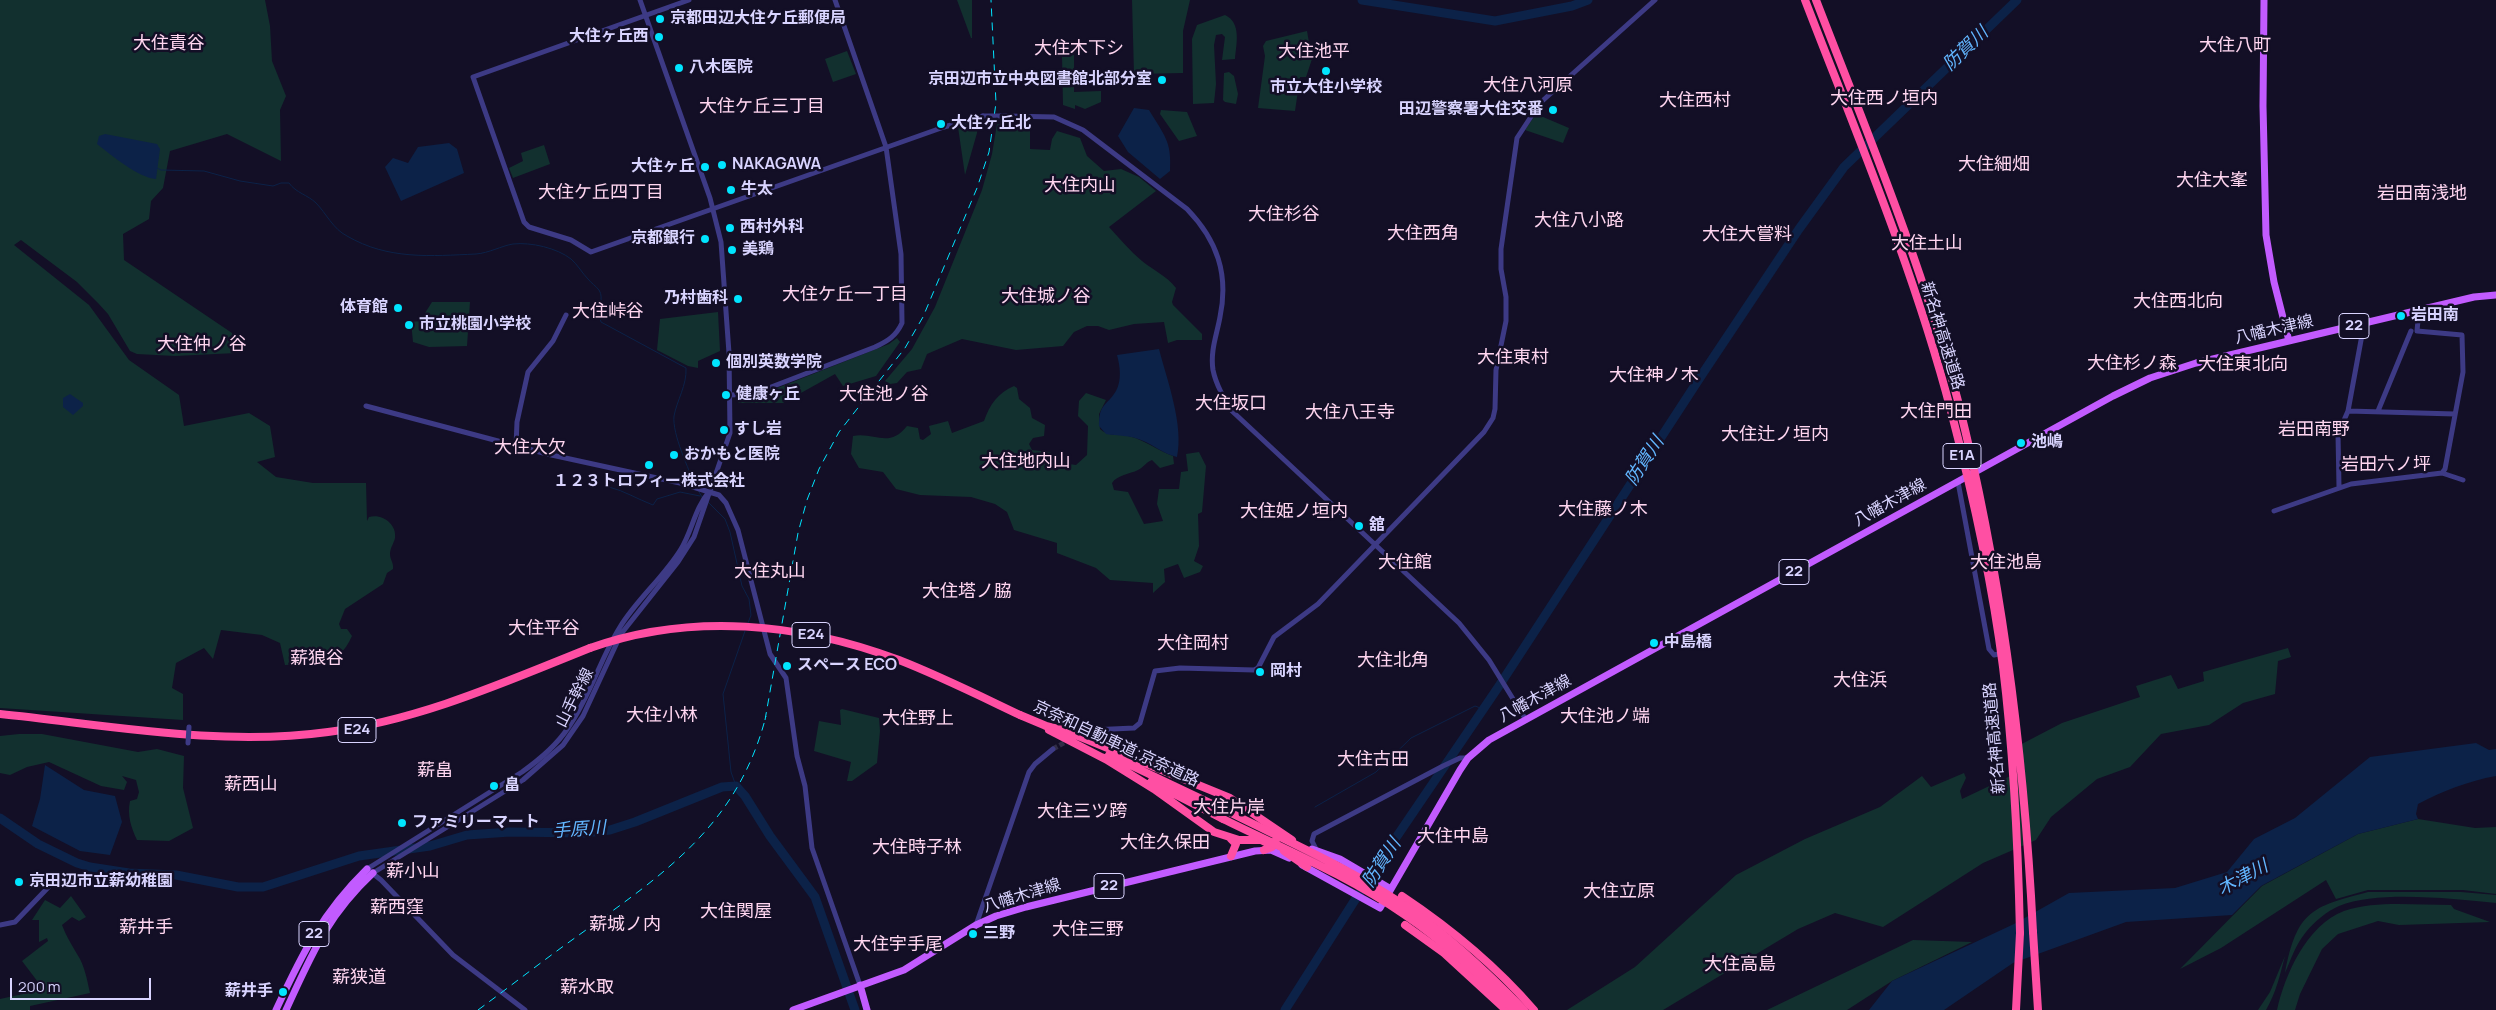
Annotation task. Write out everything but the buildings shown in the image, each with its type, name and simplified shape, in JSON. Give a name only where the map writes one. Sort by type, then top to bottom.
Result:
[{"type":"highway","name":"新名神高速道路","points":[[1805,0],[1851,116],[1909,274],[1948,401],[1969,488],[1993,606],[2002,666],[2014,791],[2020,933],[2016,1010]]},
{"type":"highway","name":"新名神高速道路","points":[[1816,0],[1861,115],[1915,264],[1957,400],[1974,470],[1990,543],[2009,656],[2024,789],[2038,1010]]},
{"type":"highway","name":"京奈和自動車道;京奈道路","points":[[0,714],[186,736],[246,740],[297,738],[354,731],[396,722],[464,701],[590,648],[636,635],[686,627],[734,626],[789,631],[846,643],[899,660],[1046,726],[1336,866],[1410,909],[1453,943],[1524,1010]]},
{"type":"highway","name":"京奈和自動車道;京奈道路","points":[[1020,715],[1354,884],[1406,915],[1448,948],[1514,1010]]},
{"type":"highway","points":[[1046,726],[1066,731],[1208,788],[1247,808],[1302,845]]},
{"type":"highway","points":[[1104,758],[1154,788],[1201,824],[1230,838],[1236,844],[1231,856]]},
{"type":"highway","points":[[1264,850],[1273,846],[1276,842],[1278,834],[1274,827]]},
{"type":"highway","points":[[1230,838],[1261,840],[1307,867]]},
{"type":"highway","points":[[1402,896],[1456,936],[1495,970],[1534,1010]]},
{"type":"highway","points":[[1405,925],[1444,953],[1506,1010]]},
{"type":"main road","points":[[2264,0],[2263,106],[2266,235],[2274,282],[2290,341]]},
{"type":"main road","name":"八幡木津線","points":[[1244,853],[1264,850],[1282,854],[1380,908],[1468,758],[1489,740],[2113,396],[2150,378],[2196,363],[2474,297],[2496,295]]},
{"type":"main road","name":"八幡木津線","points":[[793,1010],[904,970],[996,916],[1026,906],[1273,846],[1302,845],[1340,859],[1391,889]]},
{"type":"main road","name":"22","points":[[276,1010],[306,946],[322,922],[339,898],[370,871]]},
{"type":"main road","name":"22","points":[[286,1010],[327,925],[370,871]]},
{"type":"main road","points":[[858,986],[867,1010]]},
{"type":"street","name":"山手幹線","points":[[370,871],[380,860],[522,772],[540,759],[557,742],[578,712],[600,661],[620,627],[633,607],[679,553],[708,494],[730,433],[725,278],[721,242],[713,209],[640,0]]},
{"type":"street","points":[[689,0],[473,77],[524,222],[529,227],[571,240],[586,251],[591,252],[968,118],[983,116],[1054,117],[1083,130],[1187,209],[1199,221],[1219,255],[1224,283],[1212,357],[1218,387],[1224,399],[1242,423],[1459,623],[1476,642],[1500,676],[1526,720]]},
{"type":"street","points":[[730,395],[753,394],[875,347],[890,340],[897,333],[902,317],[901,254],[886,147],[834,0]]},
{"type":"street","points":[[1080,733],[1091,730],[1134,728],[1140,723],[1155,671],[1180,668],[1258,668],[1274,637],[1318,604],[1479,437],[1494,418],[1496,370],[1506,321],[1506,297],[1501,269],[1501,249],[1514,152],[1523,126],[1540,104],[1655,0]]},
{"type":"street","points":[[2419,310],[2417,331],[2462,335],[2462,372],[2456,414],[2445,469],[2442,473]]},
{"type":"street","points":[[516,446],[517,422],[528,372],[553,341],[566,315]]},
{"type":"street","points":[[2339,487],[2338,434],[2348,411],[2364,324]]},
{"type":"street","points":[[2378,411],[2411,331]]},
{"type":"street","points":[[366,406],[516,446],[693,487],[708,494],[719,495],[726,503],[738,530],[770,654],[786,678],[797,756],[805,786],[812,848],[858,986]]},
{"type":"street","points":[[2348,411],[2456,414]]},
{"type":"street","points":[[2274,511],[2339,487],[2442,473],[2463,480]]},
{"type":"street","points":[[1958,482],[1989,648],[1994,655],[2004,653]]},
{"type":"street","name":"山手幹線","points":[[370,871],[395,858],[523,780],[563,745],[583,716],[621,634],[678,562],[694,537],[702,508]]},
{"type":"street","points":[[188,743],[189,727]]},
{"type":"street","points":[[976,926],[1026,778],[1035,764],[1053,749]]},
{"type":"street","points":[[1317,852],[1312,841],[1314,834],[1317,832],[1443,766],[1460,758],[1468,758]]},
{"type":"street","points":[[370,871],[453,955],[524,1010]]},
{"type":"street","points":[[0,925],[15,922],[61,874]]},
{"type":"green space","points":[[0,0],[265,0],[270,26],[272,61],[286,96],[280,110],[281,161],[227,134],[170,151],[163,188],[151,201],[149,219],[123,234],[124,260],[232,333],[236,353],[175,356],[137,354],[130,351],[108,314],[77,282],[21,240],[14,245],[89,305],[129,360],[179,395],[184,426],[249,413],[270,426],[275,457],[257,462],[276,477],[313,483],[366,483],[367,521],[369,517],[374,516],[383,518],[394,528],[395,538],[390,554],[393,569],[387,573],[383,584],[345,609],[339,624],[341,629],[347,629],[352,636],[340,654],[332,659],[316,664],[285,665],[280,643],[262,635],[221,630],[213,659],[204,648],[176,663],[172,688],[183,694],[183,720],[0,708]]},
{"type":"green space","points":[[957,0],[972,0],[972,38],[971,38]]},
{"type":"green space","points":[[1132,0],[1190,0],[1183,31],[1183,73],[1134,74]]},
{"type":"green space","points":[[1225,15],[1234,23],[1236,29],[1235,59],[1222,60],[1225,37],[1222,34],[1216,35],[1214,45],[1216,84],[1214,103],[1193,104],[1192,39],[1197,25]]},
{"type":"green space","points":[[1307,31],[1312,59],[1306,77],[1300,77],[1295,111],[1258,108],[1265,56],[1263,46],[1266,41]]},
{"type":"green space","points":[[847,51],[856,74],[833,82],[825,59]]},
{"type":"green space","points":[[1074,55],[1074,92],[1101,91],[1101,102],[1085,109],[1075,105],[1075,109],[1063,105],[1062,56]]},
{"type":"green space","points":[[1229,72],[1234,76],[1238,94],[1236,104],[1223,100],[1224,73]]},
{"type":"green space","points":[[1161,110],[1187,112],[1197,136],[1179,141],[1160,114]]},
{"type":"green space","points":[[1536,114],[1569,128],[1563,143],[1525,130]]},
{"type":"green space","points":[[972,121],[978,124],[977,133],[965,175],[958,127]]},
{"type":"green space","points":[[997,124],[1030,127],[1030,149],[1050,150],[1052,139],[1057,131],[1080,138],[1087,156],[1104,171],[1121,169],[1139,177],[1156,191],[1109,227],[1138,257],[1176,288],[1172,302],[1173,305],[1202,334],[1202,340],[1177,340],[1168,343],[1164,322],[1134,324],[1109,330],[1098,326],[1087,326],[1074,332],[1063,346],[1016,350],[962,339],[927,354],[921,369],[907,372],[897,383],[890,384],[885,381],[912,349],[935,307],[982,190],[992,154]]},
{"type":"green space","points":[[544,145],[550,164],[513,178],[509,168],[523,161],[521,153]]},
{"type":"green space","points":[[432,302],[470,302],[467,346],[429,347],[413,342],[411,322],[420,321]]},
{"type":"green space","points":[[718,312],[720,351],[698,361],[698,368],[688,366],[657,350],[660,319]]},
{"type":"green space","points":[[897,338],[900,342],[876,376],[843,386],[835,374],[783,403],[738,403],[741,398],[752,398],[889,344]]},
{"type":"green space","points":[[1014,386],[1017,388],[1019,399],[1030,408],[1032,418],[1045,425],[1044,436],[1033,438],[1029,444],[1032,450],[1050,452],[1069,464],[1076,465],[1087,455],[1088,426],[1078,416],[1079,401],[1086,393],[1106,400],[1099,414],[1100,429],[1108,434],[1136,438],[1173,456],[1174,464],[1160,468],[1152,460],[1138,470],[1120,476],[1112,483],[1114,490],[1128,492],[1144,524],[1163,521],[1157,504],[1159,489],[1179,489],[1181,472],[1188,471],[1186,454],[1199,452],[1206,466],[1202,512],[1198,514],[1199,546],[1194,561],[1203,566],[1200,572],[1184,578],[1178,564],[1164,569],[1165,582],[1153,593],[1153,583],[1110,580],[1096,568],[1057,553],[1057,543],[1014,530],[1007,512],[995,504],[971,497],[920,495],[896,489],[883,472],[859,468],[851,454],[853,436],[894,437],[907,426],[918,428],[920,439],[923,440],[931,434],[929,426],[948,421],[952,433],[984,421],[995,400],[1003,392]]},
{"type":"green space","points":[[2288,648],[2291,657],[2278,661],[2275,694],[2243,703],[2209,725],[2161,734],[2130,767],[2097,779],[2051,817],[2036,840],[1983,863],[1883,927],[1835,913],[1798,929],[1663,1010],[1567,1010],[1635,967],[1736,875],[1805,839],[1880,807],[1922,776],[1931,787],[1964,773],[1966,778],[1960,791],[1962,799],[2025,769],[2014,748],[2062,723],[2140,697],[2136,686],[2171,675],[2178,689],[2204,681],[2203,672]]},
{"type":"green space","points":[[840,710],[879,718],[880,731],[877,763],[852,781],[847,781],[851,762],[814,751],[819,721],[841,725]]},
{"type":"green space","points":[[42,734],[138,752],[157,749],[184,756],[183,788],[193,828],[169,841],[137,840],[131,826],[129,811],[130,801],[137,799],[139,792],[136,780],[122,776],[127,782],[124,790],[101,786],[49,762],[27,767],[10,775],[0,773],[0,736]]},
{"type":"green space","points":[[2418,819],[2475,828],[2496,827],[2496,894],[2463,890],[2368,890],[2336,899],[2326,880],[2221,948],[2180,969],[2262,886],[2358,834]]},
{"type":"green space","points":[[2368,892],[2461,892],[2496,895],[2496,903],[2438,898],[2395,897],[2355,901],[2339,906],[2321,917],[2306,932],[2285,973],[2295,936],[2310,915],[2333,902]]},
{"type":"green space","points":[[71,896],[86,917],[79,921],[72,917],[62,925],[82,963],[90,993],[30,1006],[30,1010],[0,1010],[0,999],[23,994],[41,986],[22,961],[48,941],[47,938],[39,942],[39,920],[32,920],[45,900],[60,908]]},
{"type":"green space","points":[[2371,905],[2451,905],[2454,909],[2490,922],[2399,925],[2378,921],[2338,934],[2322,949],[2300,994],[2295,1010],[2277,1010],[2292,967],[2300,952],[2319,927],[2331,918],[2350,909]]},
{"type":"green space","points":[[1913,940],[1972,942],[1892,981],[1847,1010],[1767,1010]]},
{"type":"green space","points":[[2285,956],[2277,984],[2266,1010],[2258,1010],[2270,992]]},
{"type":"water","points":[[1134,108],[1149,110],[1166,139],[1170,152],[1170,171],[1160,179],[1128,152],[1118,136]]},
{"type":"water","points":[[105,134],[157,144],[160,149],[156,179],[142,175],[117,160],[97,144],[99,136]]},
{"type":"water","points":[[449,143],[457,149],[464,173],[401,201],[385,167],[393,158],[408,163],[418,147]]},
{"type":"water","points":[[1159,349],[1176,417],[1179,444],[1177,457],[1167,454],[1137,438],[1106,434],[1099,426],[1100,413],[1116,391],[1119,382],[1120,368],[1117,355]]},
{"type":"water","points":[[70,394],[83,403],[83,406],[73,415],[63,407],[63,398]]},
{"type":"water","name":"木津川","points":[[2476,743],[2489,750],[2496,749],[2496,776],[2456,787],[2418,804],[2416,814],[2418,819],[2358,834],[2261,886],[2232,915],[2126,922],[2013,963],[1944,1010],[1869,1010],[1892,981],[2014,924],[2069,893],[2175,888],[2227,872],[2254,839],[2295,818],[2370,757]]},
{"type":"water","points":[[45,765],[84,790],[115,796],[122,822],[110,855],[80,851],[32,826],[40,799]]},
{"type":"waterway","points":[[1362,0],[1495,21],[1572,6],[1588,0]]},
{"type":"waterway","name":"防賀川","points":[[1285,1010],[1374,870],[1499,686],[1799,229],[1844,167],[2017,0]]},
{"type":"waterway","points":[[157,168],[161,170],[204,171],[240,181],[273,186],[289,183],[316,203],[342,233],[362,244],[394,253],[426,256],[476,254],[513,244],[528,244],[544,247],[565,255],[573,261],[601,293],[599,313],[601,322],[686,368],[685,380],[675,410],[674,424],[682,452],[696,487]]},
{"type":"waterway","points":[[609,487],[653,505],[657,499],[680,492],[700,496]]},
{"type":"waterway","points":[[698,490],[702,497]]},
{"type":"waterway","points":[[707,501],[725,519],[730,532],[742,586],[749,599],[751,615],[748,623]]},
{"type":"waterway","points":[[736,786],[731,772],[723,694],[745,631]]},
{"type":"waterway","points":[[1315,807],[1376,772],[1411,738],[1475,706],[1483,709]]},
{"type":"waterway","name":"手原川","points":[[0,818],[38,844],[77,863],[90,867],[129,873],[176,875],[238,887],[263,887],[359,856],[430,846],[467,835],[510,832],[584,833],[610,830],[722,787],[736,786],[745,796],[770,836],[815,897],[855,1010]]},
{"type":"tunnel","points":[[1053,749],[1069,740]]},
{"type":"railway","points":[[765,720],[798,533],[807,500],[819,469],[839,432],[905,348],[923,317],[977,188],[989,152],[996,103],[991,0]]},
{"type":"railway","points":[[478,1010],[641,890],[694,843],[717,817],[737,787],[753,754],[766,716]]},
{"type":"place","name":"京都田辺大住ケ丘郵便局","points":[[660,19]]},
{"type":"place","name":"大住ヶ丘西","points":[[659,37]]},
{"type":"place","name":"八木医院","points":[[679,68]]},
{"type":"place","name":"市立大住小学校","points":[[1326,71]]},
{"type":"place","name":"京田辺市立中央図書館北部分室","points":[[1162,80]]},
{"type":"place","name":"田辺警察署大住交番","points":[[1553,110]]},
{"type":"place","name":"大住ヶ丘北","points":[[941,124]]},
{"type":"place","name":"NAKAGAWA","points":[[722,165]]},
{"type":"place","name":"大住ヶ丘","points":[[705,167]]},
{"type":"place","name":"牛太","points":[[731,190]]},
{"type":"place","name":"西村外科","points":[[730,228]]},
{"type":"place","name":"京都銀行","points":[[705,239]]},
{"type":"place","name":"美鶏","points":[[732,250]]},
{"type":"place","name":"乃村歯科","points":[[738,299]]},
{"type":"place","name":"体育館","points":[[398,308]]},
{"type":"place","name":"岩田南","points":[[2401,316]]},
{"type":"place","name":"市立桃園小学校","points":[[409,325]]},
{"type":"place","name":"個別英数学院","points":[[716,363]]},
{"type":"place","name":"健康ヶ丘","points":[[726,395]]},
{"type":"place","name":"すし岩","points":[[724,430]]},
{"type":"place","name":"池嶋","points":[[2021,443]]},
{"type":"place","name":"おかもと医院","points":[[674,455]]},
{"type":"place","name":"１２３トロフィー株式会社","points":[[649,465]]},
{"type":"place","name":"舘","points":[[1359,526]]},
{"type":"place","name":"中島橋","points":[[1654,643]]},
{"type":"place","name":"スペース ECO","points":[[787,666]]},
{"type":"place","name":"岡村","points":[[1260,672]]},
{"type":"place","name":"畠","points":[[494,786]]},
{"type":"place","name":"ファミリーマート","points":[[402,823]]},
{"type":"place","name":"京田辺市立薪幼稚園","points":[[19,882]]},
{"type":"place","name":"三野","points":[[973,934]]},
{"type":"place","name":"薪井手","points":[[283,992]]},
{"type":"district","name":"大住責谷","points":[[169,44]]},
{"type":"district","name":"大住八町","points":[[2235,46]]},
{"type":"district","name":"大住木下シ","points":[[1079,49]]},
{"type":"district","name":"大住池平","points":[[1314,52]]},
{"type":"district","name":"大住八河原","points":[[1528,86]]},
{"type":"district","name":"大住西ノ垣内","points":[[1884,99]]},
{"type":"district","name":"大住西村","points":[[1695,101]]},
{"type":"district","name":"大住ケ丘三丁目","points":[[762,107]]},
{"type":"district","name":"大住細畑","points":[[1994,165]]},
{"type":"district","name":"大住大峯","points":[[2212,181]]},
{"type":"district","name":"大住内山","points":[[1080,186]]},
{"type":"district","name":"大住ケ丘四丁目","points":[[601,193]]},
{"type":"district","name":"岩田南浅地","points":[[2422,194]]},
{"type":"district","name":"大住杉谷","points":[[1284,215]]},
{"type":"district","name":"大住八小路","points":[[1579,221]]},
{"type":"district","name":"大住西角","points":[[1423,234]]},
{"type":"district","name":"大住大嘗料","points":[[1747,235]]},
{"type":"district","name":"大住土山","points":[[1927,244]]},
{"type":"district","name":"大住ケ丘一丁目","points":[[845,295]]},
{"type":"district","name":"大住城ノ谷","points":[[1046,297]]},
{"type":"district","name":"大住西北向","points":[[2178,302]]},
{"type":"district","name":"大住峠谷","points":[[608,312]]},
{"type":"district","name":"大住仲ノ谷","points":[[202,345]]},
{"type":"district","name":"大住東村","points":[[1513,358]]},
{"type":"district","name":"大住杉ノ森","points":[[2132,364]]},
{"type":"district","name":"大住東北向","points":[[2243,365]]},
{"type":"district","name":"大住神ノ木","points":[[1654,376]]},
{"type":"district","name":"大住池ノ谷","points":[[884,395]]},
{"type":"district","name":"大住坂口","points":[[1231,404]]},
{"type":"district","name":"大住門田","points":[[1936,412]]},
{"type":"district","name":"大住八王寺","points":[[1350,413]]},
{"type":"district","name":"岩田南野","points":[[2314,430]]},
{"type":"district","name":"大住辻ノ垣内","points":[[1775,435]]},
{"type":"district","name":"大住大欠","points":[[530,448]]},
{"type":"district","name":"大住地内山","points":[[1026,462]]},
{"type":"district","name":"岩田六ノ坪","points":[[2386,465]]},
{"type":"district","name":"大住藤ノ木","points":[[1603,510]]},
{"type":"district","name":"大住姫ノ垣内","points":[[1294,512]]},
{"type":"district","name":"大住館","points":[[1405,563]]},
{"type":"district","name":"大住池島","points":[[2006,563]]},
{"type":"district","name":"大住丸山","points":[[770,572]]},
{"type":"district","name":"大住塔ノ脇","points":[[967,592]]},
{"type":"district","name":"大住平谷","points":[[544,629]]},
{"type":"district","name":"大住岡村","points":[[1193,644]]},
{"type":"district","name":"薪狼谷","points":[[317,659]]},
{"type":"district","name":"大住北角","points":[[1393,661]]},
{"type":"district","name":"大住浜","points":[[1860,681]]},
{"type":"district","name":"大住小林","points":[[662,716]]},
{"type":"district","name":"大住池ノ端","points":[[1605,717]]},
{"type":"district","name":"大住野上","points":[[918,719]]},
{"type":"district","name":"大住古田","points":[[1373,760]]},
{"type":"district","name":"薪畠","points":[[435,771]]},
{"type":"district","name":"薪西山","points":[[251,785]]},
{"type":"district","name":"大住片岸","points":[[1229,808]]},
{"type":"district","name":"大住三ツ跨","points":[[1082,812]]},
{"type":"district","name":"大住中島","points":[[1453,837]]},
{"type":"district","name":"大住久保田","points":[[1165,843]]},
{"type":"district","name":"大住時子林","points":[[917,848]]},
{"type":"district","name":"薪小山","points":[[413,872]]},
{"type":"district","name":"大住立原","points":[[1619,892]]},
{"type":"district","name":"薪西窪","points":[[397,908]]},
{"type":"district","name":"大住関屋","points":[[736,912]]},
{"type":"district","name":"薪城ノ内","points":[[625,925]]},
{"type":"district","name":"薪井手","points":[[146,928]]},
{"type":"district","name":"大住三野","points":[[1088,930]]},
{"type":"district","name":"大住宇手尾","points":[[898,945]]},
{"type":"district","name":"大住高島","points":[[1740,965]]},
{"type":"district","name":"薪狭道","points":[[359,978]]},
{"type":"district","name":"薪水取","points":[[587,988]]}]
